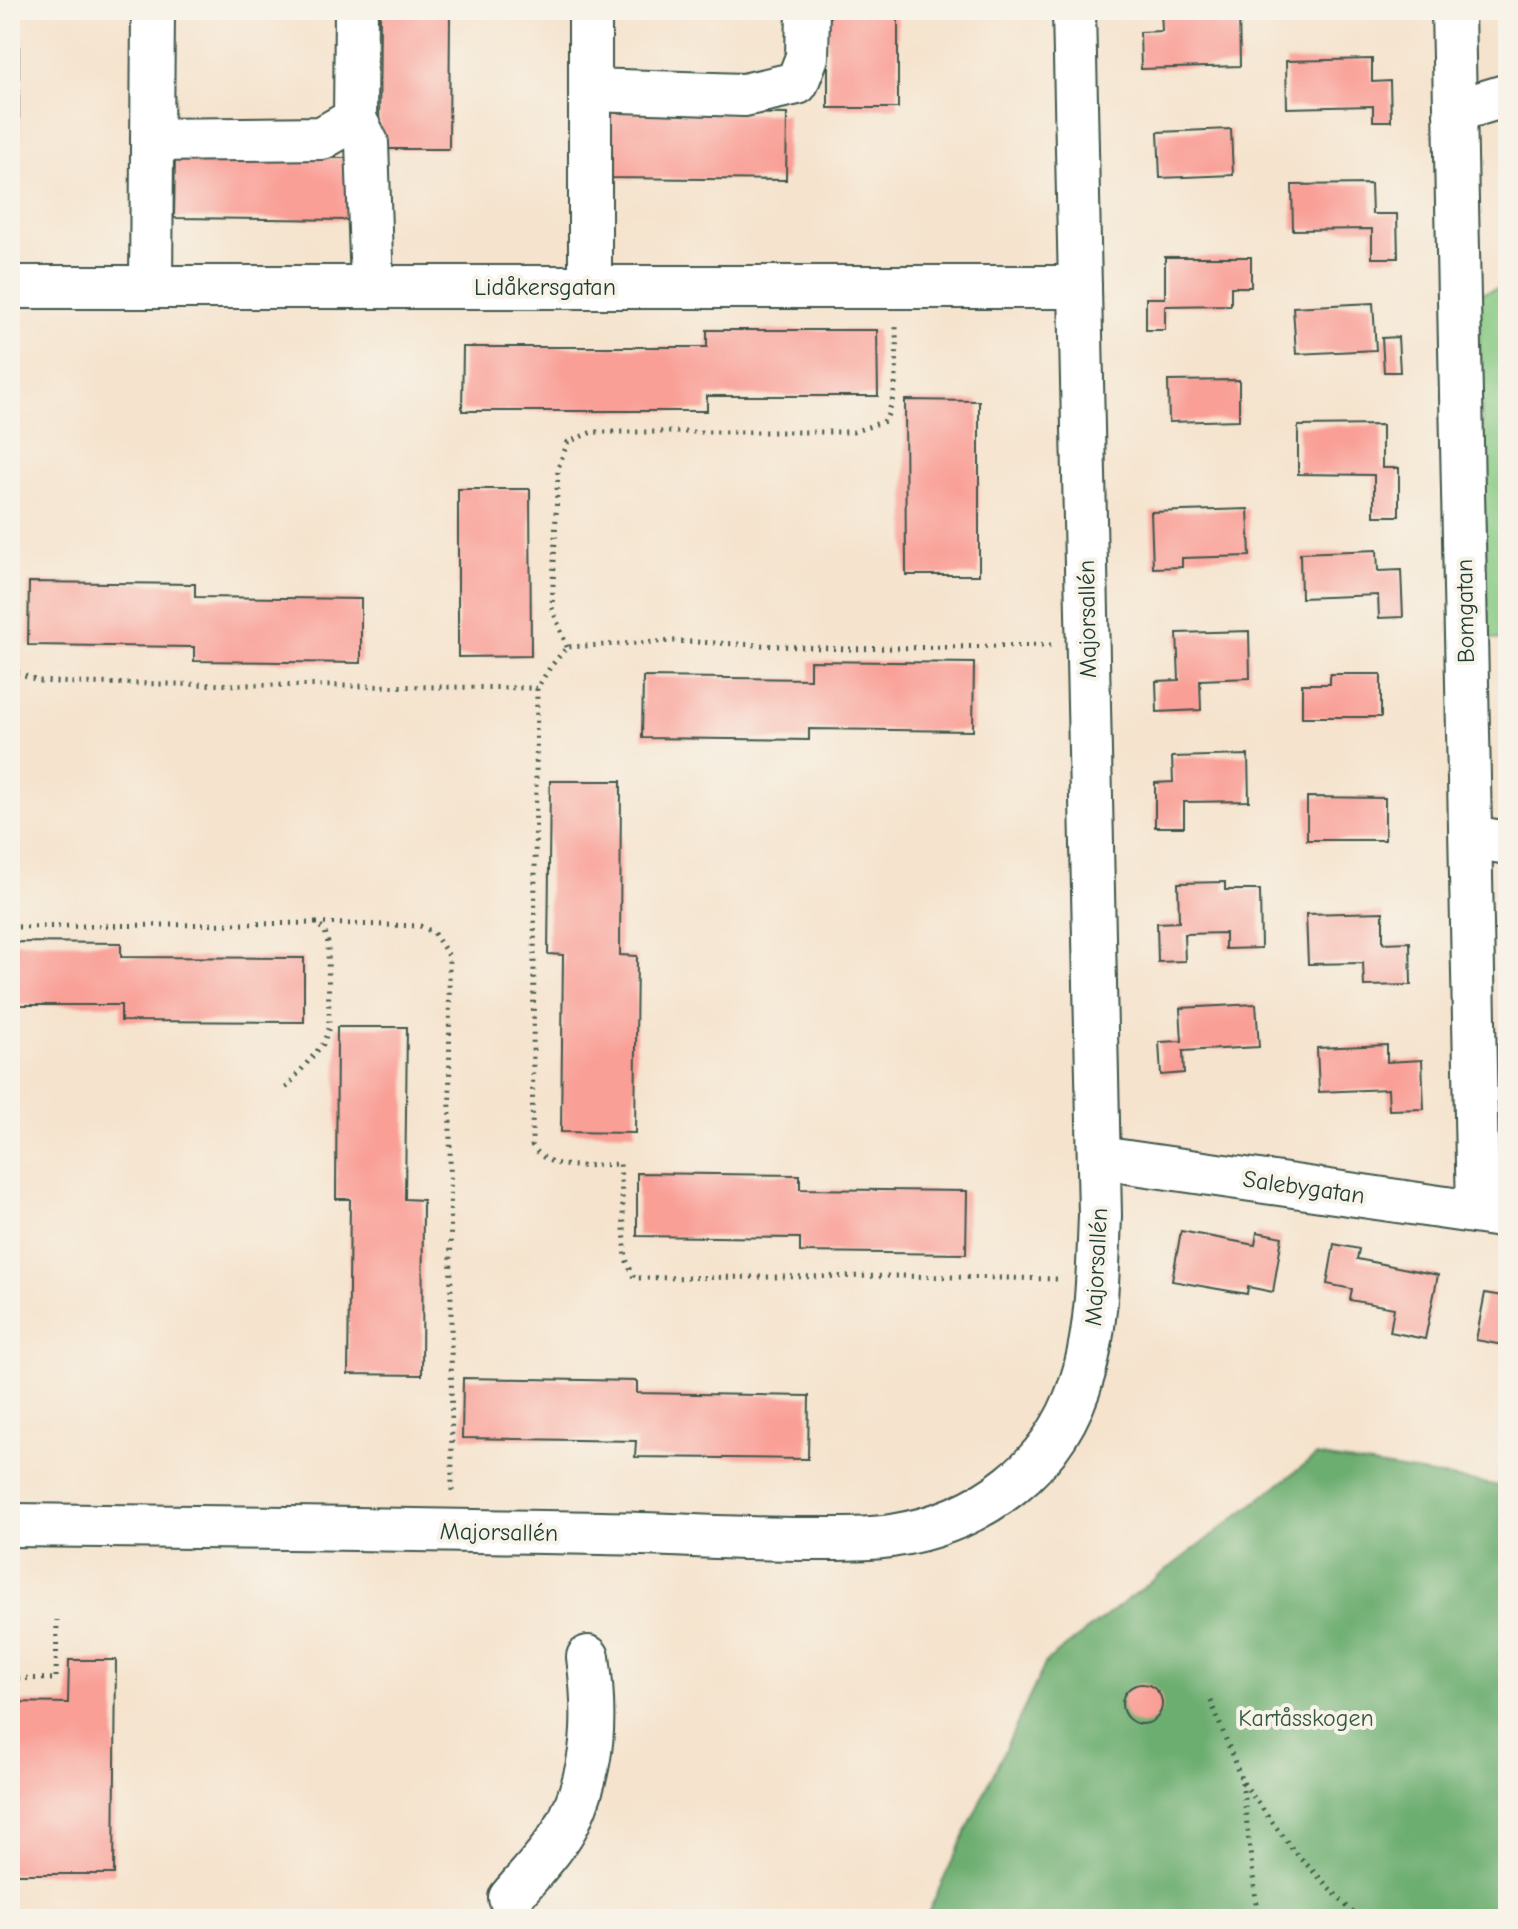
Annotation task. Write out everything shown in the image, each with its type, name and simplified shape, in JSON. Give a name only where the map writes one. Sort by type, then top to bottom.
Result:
[{"type":"street","points":[[151,287],[153,10]]},
{"type":"street","points":[[356,10],[355,119],[367,143],[372,287]]},
{"type":"street","points":[[590,10],[590,287]]},
{"type":"street","points":[[590,90],[744,95],[797,83],[807,57],[808,10]]},
{"type":"street","name":"Majorsallén","points":[[10,1525],[839,1539],[886,1536],[952,1521],[1010,1486],[1031,1468],[1051,1443],[1074,1404],[1089,1362],[1097,1279],[1100,1158],[1074,10]]},
{"type":"street","name":"Bomgatan","points":[[1453,10],[1489,840],[1493,1214]]},
{"type":"street","points":[[1455,111],[1508,95]]},
{"type":"street","points":[[152,140],[322,138],[355,119]]},
{"type":"street","name":"Lidåkersgatan","points":[[10,287],[1080,287]]},
{"type":"street","name":"Salebygatan","points":[[1100,1158],[1493,1214]]},
{"type":"street","points":[[510,1898],[569,1822],[584,1780],[594,1734],[595,1703],[588,1657]]},
{"type":"path","points":[[567,647],[552,608],[558,468],[568,442],[592,432],[853,432],[885,421],[894,403],[897,378],[895,288]]},
{"type":"path","points":[[1088,644],[846,649],[674,641],[567,647],[537,688],[532,1145],[539,1157],[562,1166],[620,1164],[626,1259],[634,1278],[900,1276],[1097,1279]]},
{"type":"path","points":[[10,669],[39,681],[76,683],[537,688]]},
{"type":"path","points":[[286,1088],[323,1044],[329,1028],[328,943],[325,931],[316,923]]},
{"type":"path","points":[[10,927],[316,923],[420,926],[433,932],[449,956],[452,1531]]},
{"type":"path","points":[[10,1678],[56,1679],[57,1620]]},
{"type":"path","points":[[1211,1701],[1242,1781],[1258,1919]]},
{"type":"path","points":[[1242,1781],[1293,1850],[1359,1919]]},
{"type":"green space","points":[[1508,285],[1508,641],[1486,638],[1479,294]]},
{"type":"green space","name":"Kartåsskogen","points":[[1316,1456],[1508,1487],[1508,1919],[925,1919],[1046,1662]]},
{"type":"building","points":[[10,10],[19,10],[19,149],[10,149]]},
{"type":"building","points":[[380,10],[450,10],[449,149],[379,149]]},
{"type":"building","points":[[828,10],[898,10],[898,108],[828,108]]},
{"type":"building","points":[[1161,10],[1239,10],[1240,66],[1141,69],[1140,32],[1162,31]]},
{"type":"building","points":[[1372,59],[1372,82],[1390,81],[1391,121],[1373,121],[1373,106],[1287,108],[1286,61]]},
{"type":"building","points":[[610,112],[787,114],[786,180],[610,178]]},
{"type":"building","points":[[1231,129],[1233,175],[1160,178],[1158,132]]},
{"type":"building","points":[[175,157],[351,158],[350,220],[174,218]]},
{"type":"building","points":[[1371,184],[1372,214],[1397,214],[1398,258],[1372,258],[1372,229],[1293,230],[1292,185]]},
{"type":"building","points":[[1165,257],[1251,257],[1251,287],[1231,287],[1231,305],[1165,306],[1165,330],[1146,330],[1146,298],[1165,298]]},
{"type":"building","points":[[1373,303],[1376,350],[1296,354],[1293,307]]},
{"type":"building","points":[[707,330],[877,330],[878,396],[707,396],[707,411],[462,411],[463,347],[707,347]]},
{"type":"building","points":[[1398,337],[1400,372],[1384,372],[1382,338]]},
{"type":"building","points":[[1239,380],[1239,420],[1169,422],[1168,381]]},
{"type":"building","points":[[905,400],[979,401],[979,575],[906,575]]},
{"type":"building","points":[[1382,425],[1382,468],[1399,468],[1399,516],[1374,516],[1374,475],[1298,474],[1298,426]]},
{"type":"building","points":[[458,489],[530,489],[531,656],[458,657]]},
{"type":"building","points":[[1248,509],[1250,556],[1182,558],[1182,567],[1153,568],[1151,512]]},
{"type":"building","points":[[1377,550],[1378,571],[1401,570],[1403,617],[1379,618],[1378,595],[1301,598],[1300,553]]},
{"type":"building","points":[[29,582],[195,584],[195,597],[361,599],[361,663],[194,661],[194,647],[28,645]]},
{"type":"building","points":[[1249,631],[1250,678],[1200,680],[1201,710],[1157,712],[1156,681],[1179,680],[1177,633]]},
{"type":"building","points":[[810,661],[974,663],[973,731],[809,729],[809,740],[642,738],[643,677],[810,679]]},
{"type":"building","points":[[1330,674],[1381,674],[1381,717],[1302,717],[1302,684],[1330,684]]},
{"type":"building","points":[[1248,755],[1249,801],[1184,802],[1184,827],[1155,827],[1155,783],[1173,782],[1172,757]]},
{"type":"building","points":[[550,781],[621,781],[620,955],[637,956],[635,1133],[561,1132],[563,955],[548,954]]},
{"type":"building","points":[[1307,797],[1385,798],[1385,840],[1307,840]]},
{"type":"building","points":[[1225,882],[1225,890],[1260,890],[1261,948],[1225,949],[1225,933],[1184,934],[1185,961],[1158,962],[1157,923],[1179,922],[1178,883]]},
{"type":"building","points":[[1383,912],[1383,943],[1410,942],[1411,985],[1364,986],[1363,963],[1308,964],[1306,914]]},
{"type":"building","points":[[10,942],[121,943],[121,957],[304,958],[304,1022],[121,1021],[121,1005],[10,1005]]},
{"type":"building","points":[[1256,1004],[1259,1047],[1183,1051],[1184,1073],[1161,1075],[1159,1042],[1182,1041],[1180,1008]]},
{"type":"building","points":[[337,1027],[407,1027],[405,1199],[423,1200],[422,1375],[348,1374],[350,1199],[336,1199]]},
{"type":"building","points":[[1387,1045],[1387,1062],[1422,1060],[1424,1109],[1389,1110],[1388,1089],[1319,1092],[1317,1048]]},
{"type":"building","points":[[637,1173],[800,1175],[800,1189],[967,1191],[966,1254],[800,1252],[800,1238],[637,1236]]},
{"type":"building","points":[[1181,1231],[1255,1245],[1257,1232],[1282,1237],[1273,1292],[1248,1287],[1247,1294],[1172,1281]]},
{"type":"building","points":[[1334,1244],[1359,1249],[1357,1259],[1438,1275],[1425,1339],[1390,1332],[1394,1308],[1350,1300],[1352,1289],[1327,1284]]},
{"type":"building","points":[[1485,1293],[1508,1297],[1508,1346],[1476,1340]]},
{"type":"building","points":[[463,1378],[637,1381],[637,1393],[809,1396],[808,1459],[635,1457],[636,1441],[462,1438]]},
{"type":"building","points":[[69,1660],[116,1660],[114,1874],[10,1874],[10,1702],[68,1703]]},
{"type":"building","points":[[1142,1684],[1156,1690],[1162,1704],[1156,1718],[1142,1724],[1128,1718],[1122,1704],[1128,1690]]}]
